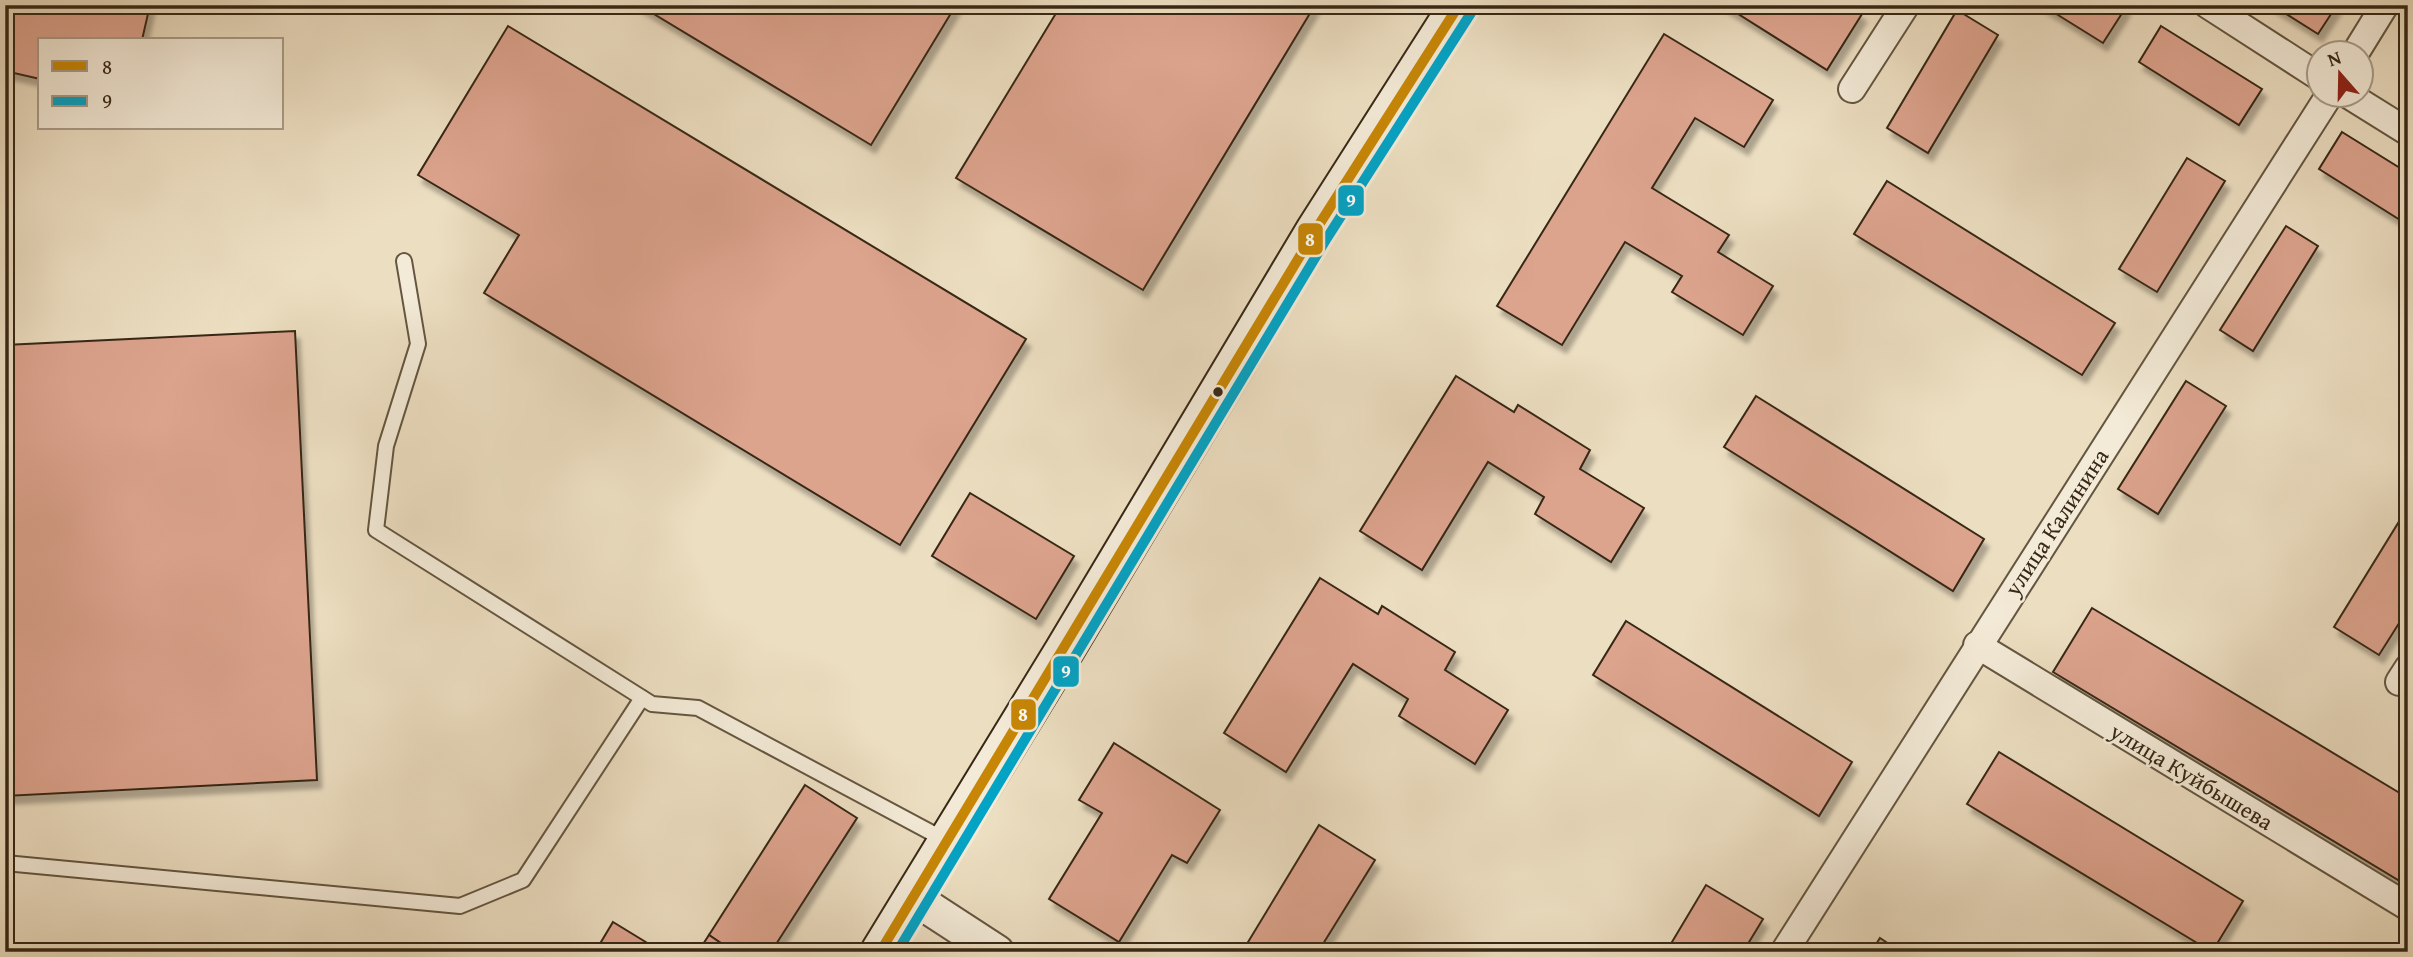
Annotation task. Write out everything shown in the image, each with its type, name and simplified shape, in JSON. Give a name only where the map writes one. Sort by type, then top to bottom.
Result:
[{"type":"main road","points":[[880,952],[1315,231],[1459,5]]},
{"type":"street","points":[[1852,89],[1906,5]]},
{"type":"street","points":[[2208,5],[2304,66]]},
{"type":"street","points":[[2365,38],[2385,5]]},
{"type":"street","name":"улица Калинина","points":[[1784,952],[2321,108]]},
{"type":"street","points":[[2369,108],[2408,132]]},
{"type":"street","name":"улица Куйбышева","points":[[1977,645],[2408,907]]},
{"type":"street","points":[[914,898],[997,952]]},
{"type":"lane","points":[[404,261],[418,344],[386,446],[376,530],[652,704],[698,708],[948,842]]},
{"type":"lane","points":[[5,863],[460,905],[523,880],[642,698]]},
{"type":"building","points":[[5,5],[150,5],[142,38],[38,38],[38,79],[5,71]]},
{"type":"building","points":[[639,5],[956,5],[871,145]]},
{"type":"building","points":[[1061,5],[1315,5],[1143,290],[956,178]]},
{"type":"building","points":[[1724,5],[1849,5],[1862,14],[1827,70]]},
{"type":"building","points":[[2042,5],[2123,5],[2126,7],[2103,43]]},
{"type":"building","points":[[2272,5],[2337,5],[2318,34]]},
{"type":"building","points":[[1957,10],[1998,35],[1928,153],[1887,128]]},
{"type":"building","points":[[508,26],[1026,339],[900,545],[484,293],[519,235],[418,175]]},
{"type":"building","points":[[2161,26],[2262,89],[2239,125],[2139,62]]},
{"type":"building","points":[[1664,34],[1773,100],[1744,147],[1695,118],[1652,188],[1729,235],[1718,252],[1773,286],[1743,335],[1672,292],[1682,276],[1625,242],[1562,345],[1497,306]]},
{"type":"building","points":[[2342,132],[2408,173],[2408,225],[2319,169]]},
{"type":"building","points":[[2187,158],[2225,181],[2157,292],[2119,269]]},
{"type":"building","points":[[1887,181],[2115,323],[2082,375],[1854,234]]},
{"type":"building","points":[[2286,226],[2318,246],[2253,351],[2220,330]]},
{"type":"building","points":[[295,331],[317,780],[5,796],[5,345]]},
{"type":"building","points":[[1456,376],[1514,412],[1518,405],[1590,450],[1580,469],[1644,508],[1611,562],[1535,514],[1544,497],[1488,462],[1422,570],[1360,531]]},
{"type":"building","points":[[2186,381],[2226,406],[2158,514],[2118,489]]},
{"type":"building","points":[[1756,396],[1984,539],[1953,591],[1724,447]]},
{"type":"building","points":[[970,493],[1074,556],[1036,619],[932,556]]},
{"type":"building","points":[[2400,520],[2408,525],[2408,609],[2379,655],[2334,627]]},
{"type":"building","points":[[1320,578],[1378,614],[1382,606],[1455,652],[1445,670],[1508,710],[1475,764],[1399,716],[1408,699],[1353,664],[1286,772],[1224,733]]},
{"type":"building","points":[[2092,608],[2408,798],[2408,886],[2053,672]]},
{"type":"building","points":[[1626,621],[1852,762],[1819,816],[1593,675]]},
{"type":"building","points":[[1114,743],[1220,810],[1187,863],[1172,855],[1119,942],[1049,899],[1102,813],[1079,800]]},
{"type":"building","points":[[1999,752],[2243,901],[2212,952],[1967,804]]},
{"type":"building","points":[[805,785],[857,818],[771,952],[734,952],[709,935]]},
{"type":"building","points":[[1319,825],[1375,860],[1318,952],[1242,952]]},
{"type":"building","points":[[1706,885],[1763,919],[1743,952],[1666,952]]},
{"type":"building","points":[[613,922],[662,952],[595,952]]},
{"type":"building","points":[[709,935],[734,952],[698,952]]},
{"type":"building","points":[[1880,938],[1901,952],[1871,952]]},
{"type":"transit line","name":"8","points":[[880,952],[1315,231],[1459,5]]},
{"type":"transit line","name":"9","points":[[897,952],[1327,238],[1471,13]]}]
